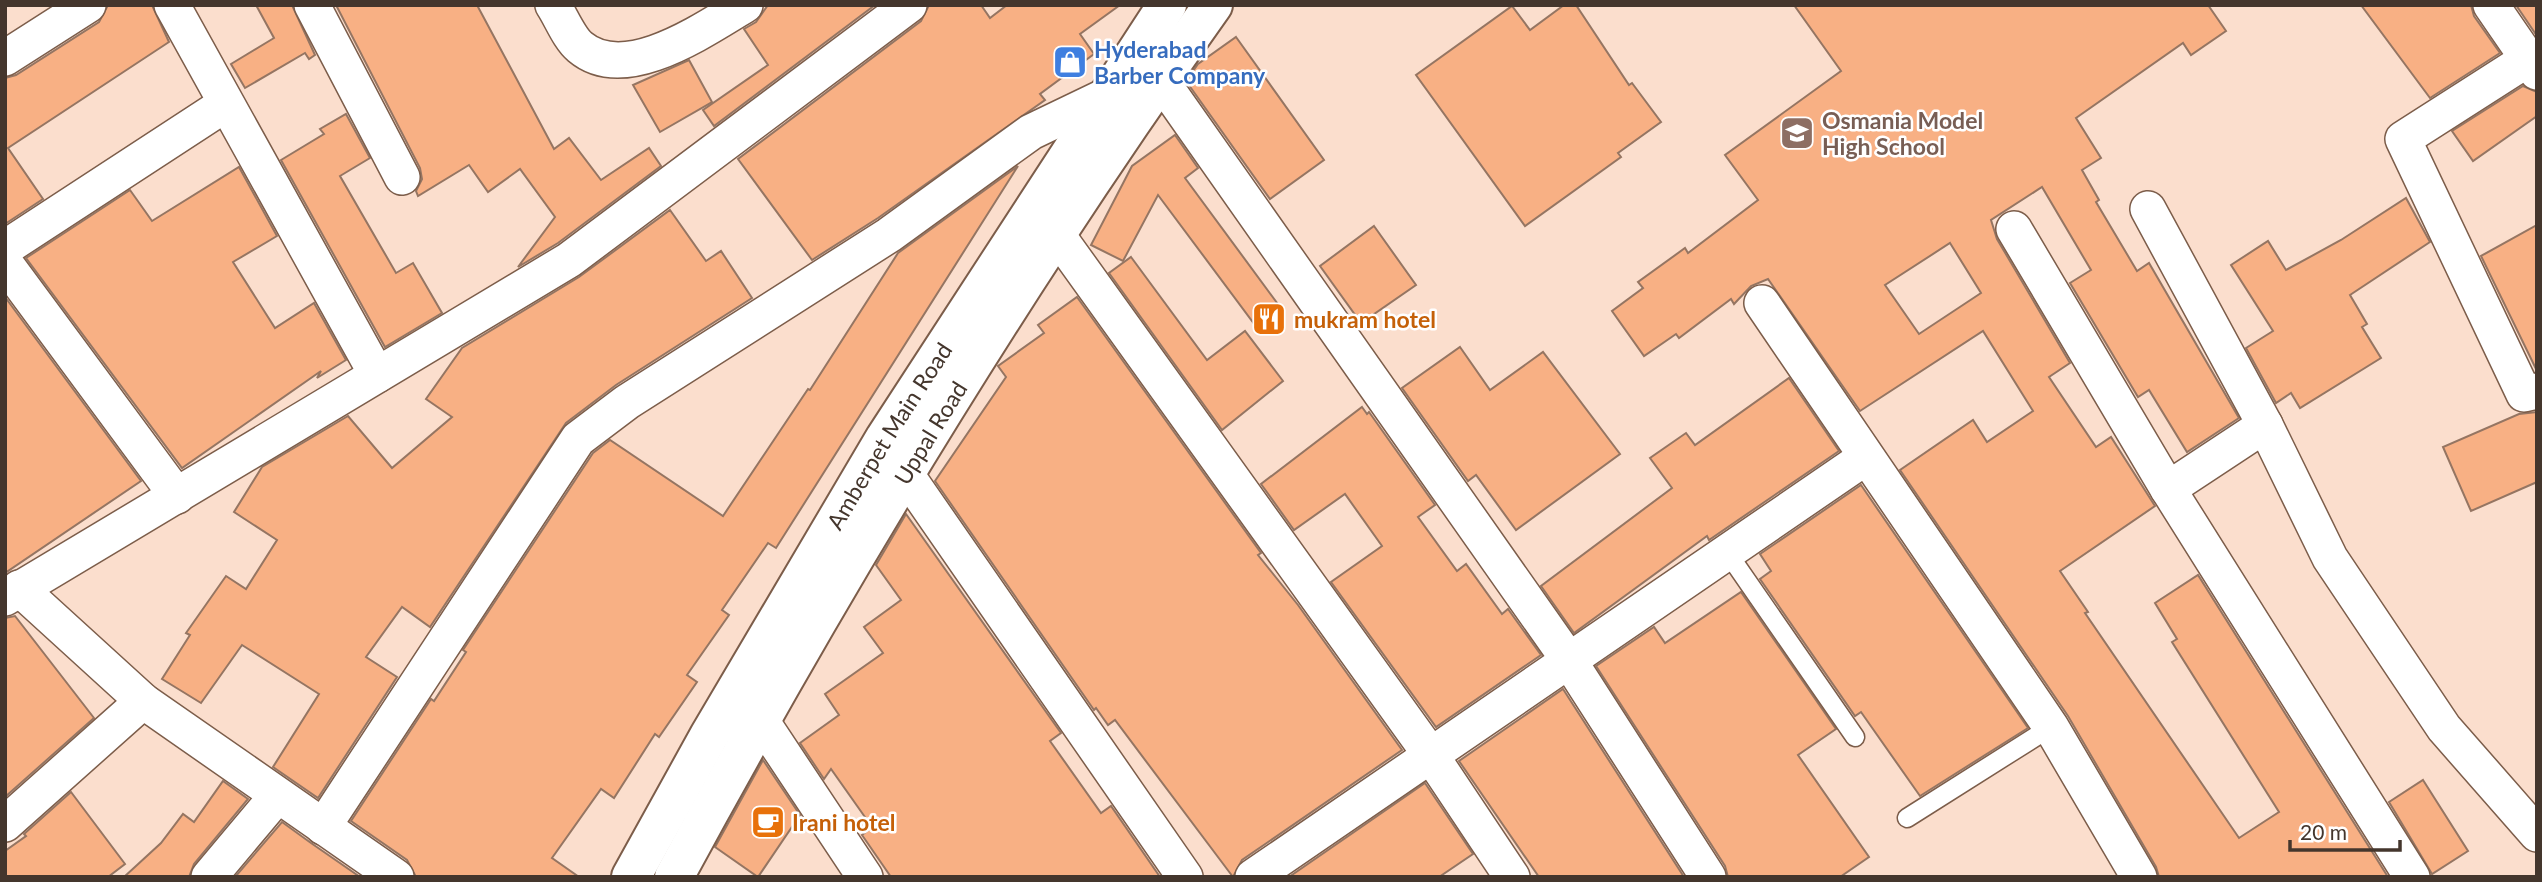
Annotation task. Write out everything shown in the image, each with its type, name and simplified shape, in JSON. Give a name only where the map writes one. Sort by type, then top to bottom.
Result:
[{"type":"highway","name":"Amberpet Main Road","points":[[631,877],[747,706],[885,438],[1167,5]]},
{"type":"highway","name":"Uppal Road","points":[[674,877],[747,706],[905,473],[1055,233],[1213,5]]},
{"type":"street","points":[[5,58],[88,5]]},
{"type":"street","points":[[172,5],[377,376]]},
{"type":"street","points":[[312,5],[402,177]]},
{"type":"street","points":[[553,5],[579,47],[605,60],[626,62],[667,47],[745,5]]},
{"type":"street","points":[[396,877],[143,701],[12,593],[569,260],[909,5]]},
{"type":"street","points":[[2491,5],[2532,66],[2403,139],[2524,394],[2537,391]]},
{"type":"street","points":[[1160,79],[1568,659],[1708,877]]},
{"type":"street","points":[[323,827],[578,439],[626,402],[890,235],[1031,132],[1106,96]]},
{"type":"street","points":[[5,248],[225,105]]},
{"type":"street","points":[[2148,209],[2265,425],[2330,558],[2445,728],[2537,835]]},
{"type":"street","points":[[2014,229],[2168,489],[2412,877]]},
{"type":"street","points":[[1055,233],[1430,754],[1512,877]]},
{"type":"street","points":[[5,263],[177,496]]},
{"type":"street","points":[[1762,303],[2051,727],[2139,877]]},
{"type":"street","points":[[2168,489],[2265,425]]},
{"type":"street","points":[[1253,877],[1866,457]]},
{"type":"street","points":[[905,473],[1185,877]]},
{"type":"street","points":[[5,824],[143,701]]},
{"type":"street","points":[[747,706],[865,877]]},
{"type":"street","points":[[209,877],[277,796]]},
{"type":"lane","points":[[1727,552],[1855,737]]},
{"type":"lane","points":[[1907,818],[2051,727]]},
{"type":"building","points":[[108,5],[152,5],[169,42],[8,148],[43,199],[5,224],[5,78],[16,75],[99,22]]},
{"type":"building","points":[[256,5],[292,5],[315,55],[309,59],[305,53],[245,88],[231,64],[274,38]]},
{"type":"building","points":[[336,5],[477,5],[554,149],[569,138],[601,180],[649,148],[661,166],[558,243],[518,267],[555,217],[520,169],[488,192],[469,165],[418,196],[416,191],[422,179],[420,168]]},
{"type":"building","points":[[768,5],[875,5],[714,126],[703,110],[768,65],[744,29],[756,22]]},
{"type":"building","points":[[929,5],[981,5],[990,18],[1007,5],[1120,5],[1080,34],[1094,54],[1040,94],[1045,100],[878,218],[812,260],[738,159],[921,21]]},
{"type":"building","points":[[1564,5],[1576,5],[1629,85],[1632,83],[1661,122],[1618,153],[1621,157],[1525,226],[1416,75],[1512,6],[1530,30]]},
{"type":"building","points":[[1794,5],[2208,5],[2226,31],[2191,55],[2183,43],[2076,118],[2101,158],[2082,170],[2099,200],[2096,202],[2137,271],[2149,263],[2239,418],[2187,452],[2149,390],[2138,397],[2070,283],[2091,270],[2042,187],[1991,220],[1997,239],[2070,363],[2049,377],[2096,447],[2111,437],[2155,506],[2060,571],[2088,612],[2085,613],[2239,838],[2279,812],[2172,642],[2177,639],[2155,603],[2198,575],[2388,877],[2159,877],[2156,867],[2068,716],[1900,470],[1973,420],[1987,442],[2033,411],[1983,331],[1860,411],[1768,279],[1751,286],[1734,304],[1731,299],[1679,338],[1676,334],[1644,356],[1612,311],[1643,288],[1638,282],[1685,248],[1688,253],[1758,200],[1725,155],[1841,71]],"holes":[[[1950,243],[1981,293],[1919,334],[1885,285]]]},
{"type":"building","points":[[2361,5],[2471,5],[2474,16],[2500,53],[2430,98]]},
{"type":"building","points":[[2516,5],[2537,5],[2537,36]]},
{"type":"building","points":[[1236,37],[1324,160],[1270,199],[1186,81],[1198,64]]},
{"type":"building","points":[[689,60],[712,102],[660,132],[633,85]]},
{"type":"building","points":[[2523,86],[2537,92],[2537,116],[2473,161],[2452,131]]},
{"type":"building","points":[[346,114],[370,158],[340,176],[396,273],[413,263],[442,313],[385,347],[281,160],[324,134],[320,129]]},
{"type":"building","points":[[1175,135],[1198,168],[1185,178],[1283,311],[1258,329],[1158,195],[1123,261],[1091,245],[1132,166]]},
{"type":"building","points":[[1018,166],[776,548],[768,543],[722,610],[729,615],[687,675],[697,682],[659,737],[655,734],[614,798],[601,789],[552,858],[579,877],[416,877],[407,860],[351,821],[431,699],[434,701],[466,652],[463,650],[593,453],[610,440],[723,516],[808,389],[810,390],[898,253]]},
{"type":"building","points":[[239,167],[277,236],[233,262],[275,328],[314,303],[346,360],[317,378],[321,371],[182,468],[26,258],[130,190],[152,221]]},
{"type":"building","points":[[2406,198],[2430,242],[2350,295],[2367,324],[2362,327],[2381,358],[2300,408],[2291,393],[2276,403],[2246,348],[2273,331],[2231,265],[2268,241],[2286,270],[2341,240]]},
{"type":"building","points":[[670,210],[706,261],[721,251],[752,298],[616,385],[566,423],[430,627],[402,607],[366,657],[397,677],[318,798],[273,767],[319,694],[242,645],[201,703],[162,679],[190,635],[186,633],[226,576],[246,589],[277,540],[234,512],[262,467],[348,416],[392,468],[452,417],[426,399],[462,348],[579,277]]},
{"type":"building","points":[[2537,225],[2537,371],[2481,256]]},
{"type":"building","points":[[1374,226],[1416,285],[1361,323],[1320,266]]},
{"type":"building","points":[[1131,257],[1207,360],[1245,331],[1283,381],[1222,430],[1109,273]]},
{"type":"building","points":[[5,297],[141,481],[5,573]]},
{"type":"building","points":[[1077,297],[1261,553],[1258,555],[1298,605],[1402,750],[1242,860],[1233,877],[1115,720],[1108,725],[1096,708],[1094,710],[935,481],[1006,377],[998,366],[1044,333],[1038,325]]},
{"type":"building","points":[[1460,347],[1490,390],[1543,352],[1620,454],[1516,530],[1476,475],[1468,481],[1402,388]]},
{"type":"building","points":[[1789,378],[1839,451],[1709,540],[1707,536],[1574,633],[1541,586],[1672,488],[1650,458],[1686,433],[1695,445]]},
{"type":"building","points":[[1362,407],[1367,414],[1369,412],[1435,505],[1418,517],[1457,571],[1466,564],[1502,614],[1508,609],[1541,655],[1436,727],[1331,582],[1382,546],[1345,494],[1294,530],[1261,484]]},
{"type":"building","points":[[2537,412],[2537,482],[2471,511],[2443,447],[2519,414]]},
{"type":"building","points":[[1861,485],[2028,728],[1920,796],[1861,712],[1855,716],[1760,579],[1771,571],[1760,554]]},
{"type":"building","points":[[906,514],[1061,733],[1050,741],[1101,813],[1111,806],[1160,877],[891,877],[862,835],[872,827],[831,769],[824,779],[800,743],[839,715],[825,694],[883,653],[864,627],[901,600],[876,565]]},
{"type":"building","points":[[1741,592],[1836,729],[1798,755],[1869,857],[1840,877],[1728,877],[1725,866],[1596,666],[1654,627],[1665,643]]},
{"type":"building","points":[[15,616],[94,718],[5,797],[5,618]]},
{"type":"building","points":[[1563,689],[1684,877],[1539,877],[1459,761]]},
{"type":"building","points":[[763,760],[800,815],[758,877],[715,847]]},
{"type":"building","points":[[2423,780],[2468,851],[2432,874],[2389,802]]},
{"type":"building","points":[[223,781],[248,799],[194,864],[189,877],[124,877],[161,843],[183,814],[194,822]]},
{"type":"building","points":[[1425,783],[1473,854],[1439,877],[1289,877]]},
{"type":"building","points":[[71,792],[125,864],[108,877],[5,877],[5,851],[26,836],[24,834]]},
{"type":"building","points":[[282,822],[311,843],[360,877],[235,877]]},
{"type":"place","name":"Hyderabad Barber Company","points":[[1070,62]]},
{"type":"place","name":"Osmania Model High School","points":[[1797,133]]},
{"type":"place","name":"mukram hotel","points":[[1269,319]]},
{"type":"place","name":"Irani hotel","points":[[768,822]]}]
